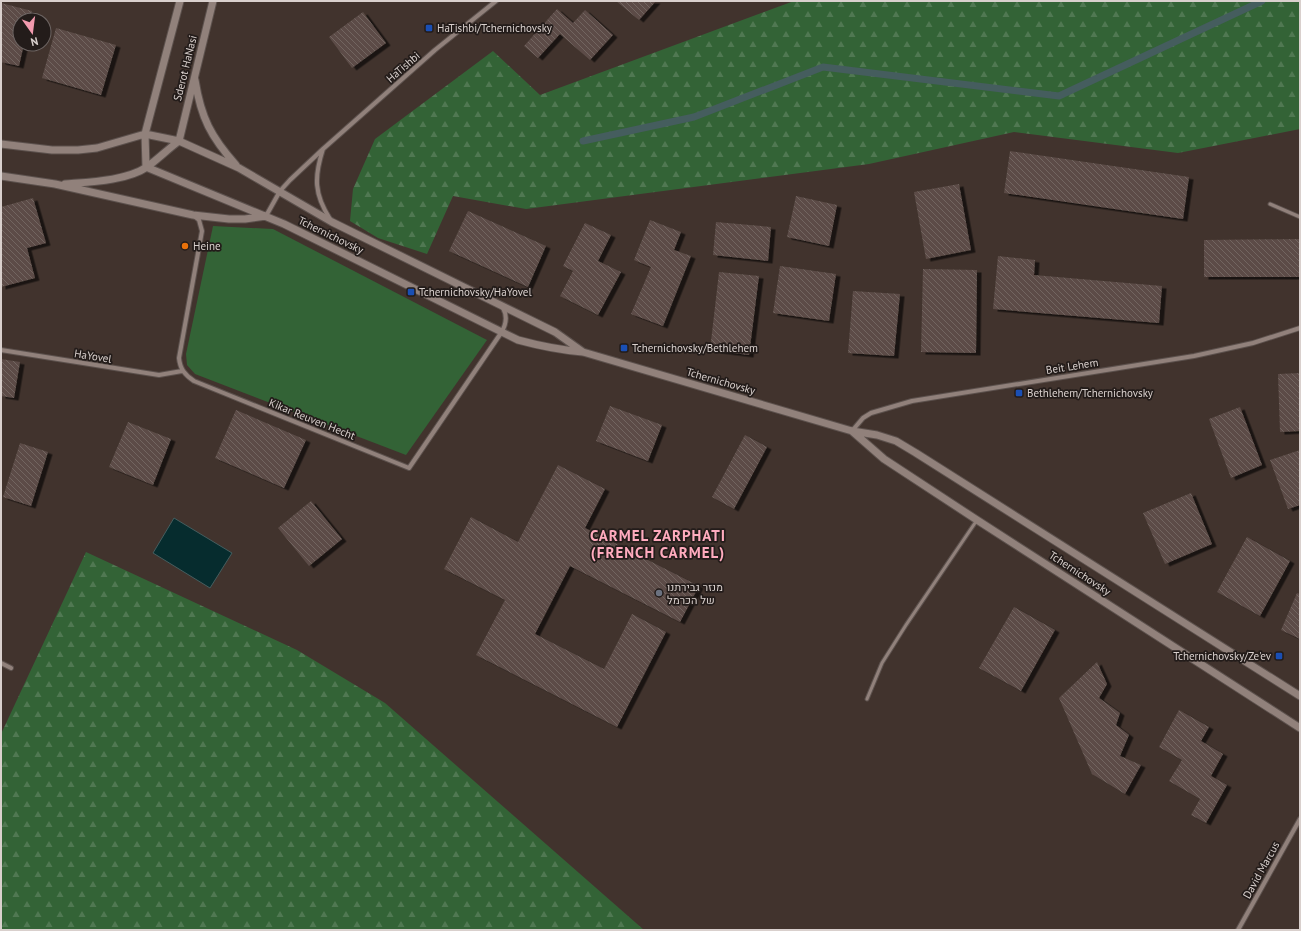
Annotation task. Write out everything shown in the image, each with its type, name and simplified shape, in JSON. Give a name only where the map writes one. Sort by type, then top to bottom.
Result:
[{"type":"street","name":"Sderot HaNasi","points":[[146,167],[145,134],[180,1]]},
{"type":"street","name":"Sderot HaNasi","points":[[179,141],[213,1]]},
{"type":"street","name":"HaTishbi","points":[[266,216],[280,191],[323,149],[435,50],[496,1]]},
{"type":"street","points":[[194,76],[201,108],[210,132],[238,168]]},
{"type":"street","name":"Tchernichovsky","points":[[145,134],[179,141],[238,168],[332,222],[555,332],[583,352]]},
{"type":"street","points":[[1,144],[52,150],[78,150],[97,148],[145,134]]},
{"type":"street","points":[[56,184],[93,182],[129,174],[146,167],[179,141]]},
{"type":"street","points":[[323,149],[316,182],[318,195],[332,222]]},
{"type":"street","name":"Tchernichovsky","points":[[146,167],[266,216],[518,340],[555,349],[583,352],[852,431],[877,435],[896,441],[1300,696]]},
{"type":"street","points":[[1,176],[56,184],[193,215],[229,219],[245,219],[266,216]]},
{"type":"street","points":[[182,371],[179,364],[179,358],[202,231],[199,220],[193,215]]},
{"type":"street","name":"Kikar Reuven Hecht","points":[[182,371],[186,376],[194,381],[409,468],[505,326],[505,310],[502,307]]},
{"type":"street","name":"Beit Lehem","points":[[852,431],[863,418],[871,413],[912,401],[1194,356],[1253,343],[1300,328]]},
{"type":"street","name":"HaYovel","points":[[1,350],[159,375],[182,371]]},
{"type":"street","name":"Tchernichovsky","points":[[852,431],[884,459],[1300,728]]},
{"type":"street","points":[[1,663],[11,668]]},
{"type":"street","name":"David Marcus","points":[[1238,930],[1300,819]]},
{"type":"lane","points":[[1270,204],[1300,217]]},
{"type":"lane","points":[[866,699],[882,663],[977,520]]},
{"type":"green space","points":[[794,1],[1300,1],[1300,129],[1178,153],[1014,132],[869,164],[526,209],[453,196],[427,254],[378,238],[350,221],[353,189],[375,139],[493,51],[540,95]]},
{"type":"green space","points":[[213,226],[273,229],[487,340],[406,455],[195,374],[187,365],[186,354]]},
{"type":"green space","points":[[86,552],[297,650],[385,703],[644,930],[1,930],[1,734]]},
{"type":"water","points":[[174,518],[232,553],[210,588],[153,553]]},
{"type":"building","points":[[616,1],[656,1],[639,20]]},
{"type":"building","points":[[1,3],[32,11],[12,12],[12,52],[22,52],[19,66],[1,62]]},
{"type":"building","points":[[557,9],[573,23],[585,10],[613,35],[590,60],[560,34],[538,58],[524,46]]},
{"type":"building","points":[[363,12],[386,43],[352,68],[329,37]]},
{"type":"building","points":[[56,28],[116,45],[101,95],[42,78],[49,52],[52,52],[52,42]]},
{"type":"building","points":[[1010,151],[1189,177],[1183,219],[1004,193]]},
{"type":"building","points":[[959,184],[971,250],[926,259],[914,192]]},
{"type":"building","points":[[796,196],[837,205],[829,246],[787,237]]},
{"type":"building","points":[[33,198],[46,243],[27,248],[35,278],[1,287],[1,207]]},
{"type":"building","points":[[468,211],[546,246],[528,287],[449,251]]},
{"type":"building","points":[[650,220],[681,232],[674,250],[691,256],[663,326],[631,314],[651,267],[634,260]]},
{"type":"building","points":[[716,222],[771,227],[768,261],[713,255]]},
{"type":"building","points":[[585,223],[611,235],[598,261],[621,272],[598,315],[560,296],[573,271],[563,266]]},
{"type":"building","points":[[1300,239],[1300,277],[1204,277],[1204,240]]},
{"type":"building","points":[[998,256],[1035,260],[1034,275],[1162,286],[1159,323],[993,309]]},
{"type":"building","points":[[780,266],[836,274],[829,321],[773,313]]},
{"type":"building","points":[[923,269],[977,270],[976,353],[921,352]]},
{"type":"building","points":[[719,272],[759,276],[749,355],[710,350]]},
{"type":"building","points":[[853,291],[900,294],[894,356],[848,353]]},
{"type":"building","points":[[1,359],[20,362],[14,398],[1,396]]},
{"type":"building","points":[[1300,373],[1300,431],[1280,432],[1278,374]]},
{"type":"building","points":[[610,406],[662,425],[648,461],[596,441]]},
{"type":"building","points":[[1240,407],[1262,465],[1231,478],[1209,419]]},
{"type":"building","points":[[236,410],[306,440],[284,488],[215,458]]},
{"type":"building","points":[[128,422],[171,439],[153,485],[109,467]]},
{"type":"building","points":[[745,435],[767,447],[734,509],[712,497]]},
{"type":"building","points":[[20,443],[48,452],[31,506],[3,497]]},
{"type":"building","points":[[1300,450],[1300,505],[1288,509],[1270,460]]},
{"type":"building","name":"מנזר גבירתנו של הכרמל","points":[[558,465],[605,489],[585,528],[699,586],[680,622],[570,566],[535,634],[604,669],[632,614],[666,632],[617,727],[476,655],[505,600],[444,569],[471,517],[518,542]]},
{"type":"building","points":[[1191,493],[1212,544],[1165,564],[1143,513]]},
{"type":"building","points":[[311,501],[342,539],[309,566],[278,528]]},
{"type":"building","points":[[1247,537],[1290,561],[1260,616],[1217,592]]},
{"type":"building","points":[[1297,593],[1300,594],[1300,639],[1281,630]]},
{"type":"building","points":[[1014,607],[1055,630],[1021,691],[979,668]]},
{"type":"building","points":[[1097,662],[1107,684],[1099,698],[1120,713],[1116,725],[1129,735],[1120,756],[1141,765],[1125,794],[1092,774],[1059,698]]},
{"type":"building","points":[[1179,710],[1209,727],[1201,741],[1223,754],[1211,776],[1227,785],[1206,823],[1191,815],[1200,799],[1169,781],[1182,760],[1159,747]]},
{"type":"waterway","points":[[583,141],[694,117],[823,67],[1059,96],[1262,1]]},
{"type":"place","name":"HaTishbi/Tchernichovsky","points":[[429,28]]},
{"type":"place","name":"Heine","points":[[185,246]]},
{"type":"place","name":"Tchernichovsky/HaYovel","points":[[411,292]]},
{"type":"place","name":"Tchernichovsky/Bethlehem","points":[[624,348]]},
{"type":"place","name":"Bethlehem/Tchernichovsky","points":[[1019,393]]},
{"type":"place","name":"מנזר גבירתנו של הכרמל","points":[[659,593]]},
{"type":"place","name":"Tchernichovsky/Ze'ev","points":[[1279,656]]},
{"type":"district","name":"CARMEL ZARPHATI (FRENCH CARMEL)","points":[[658,544]]}]
